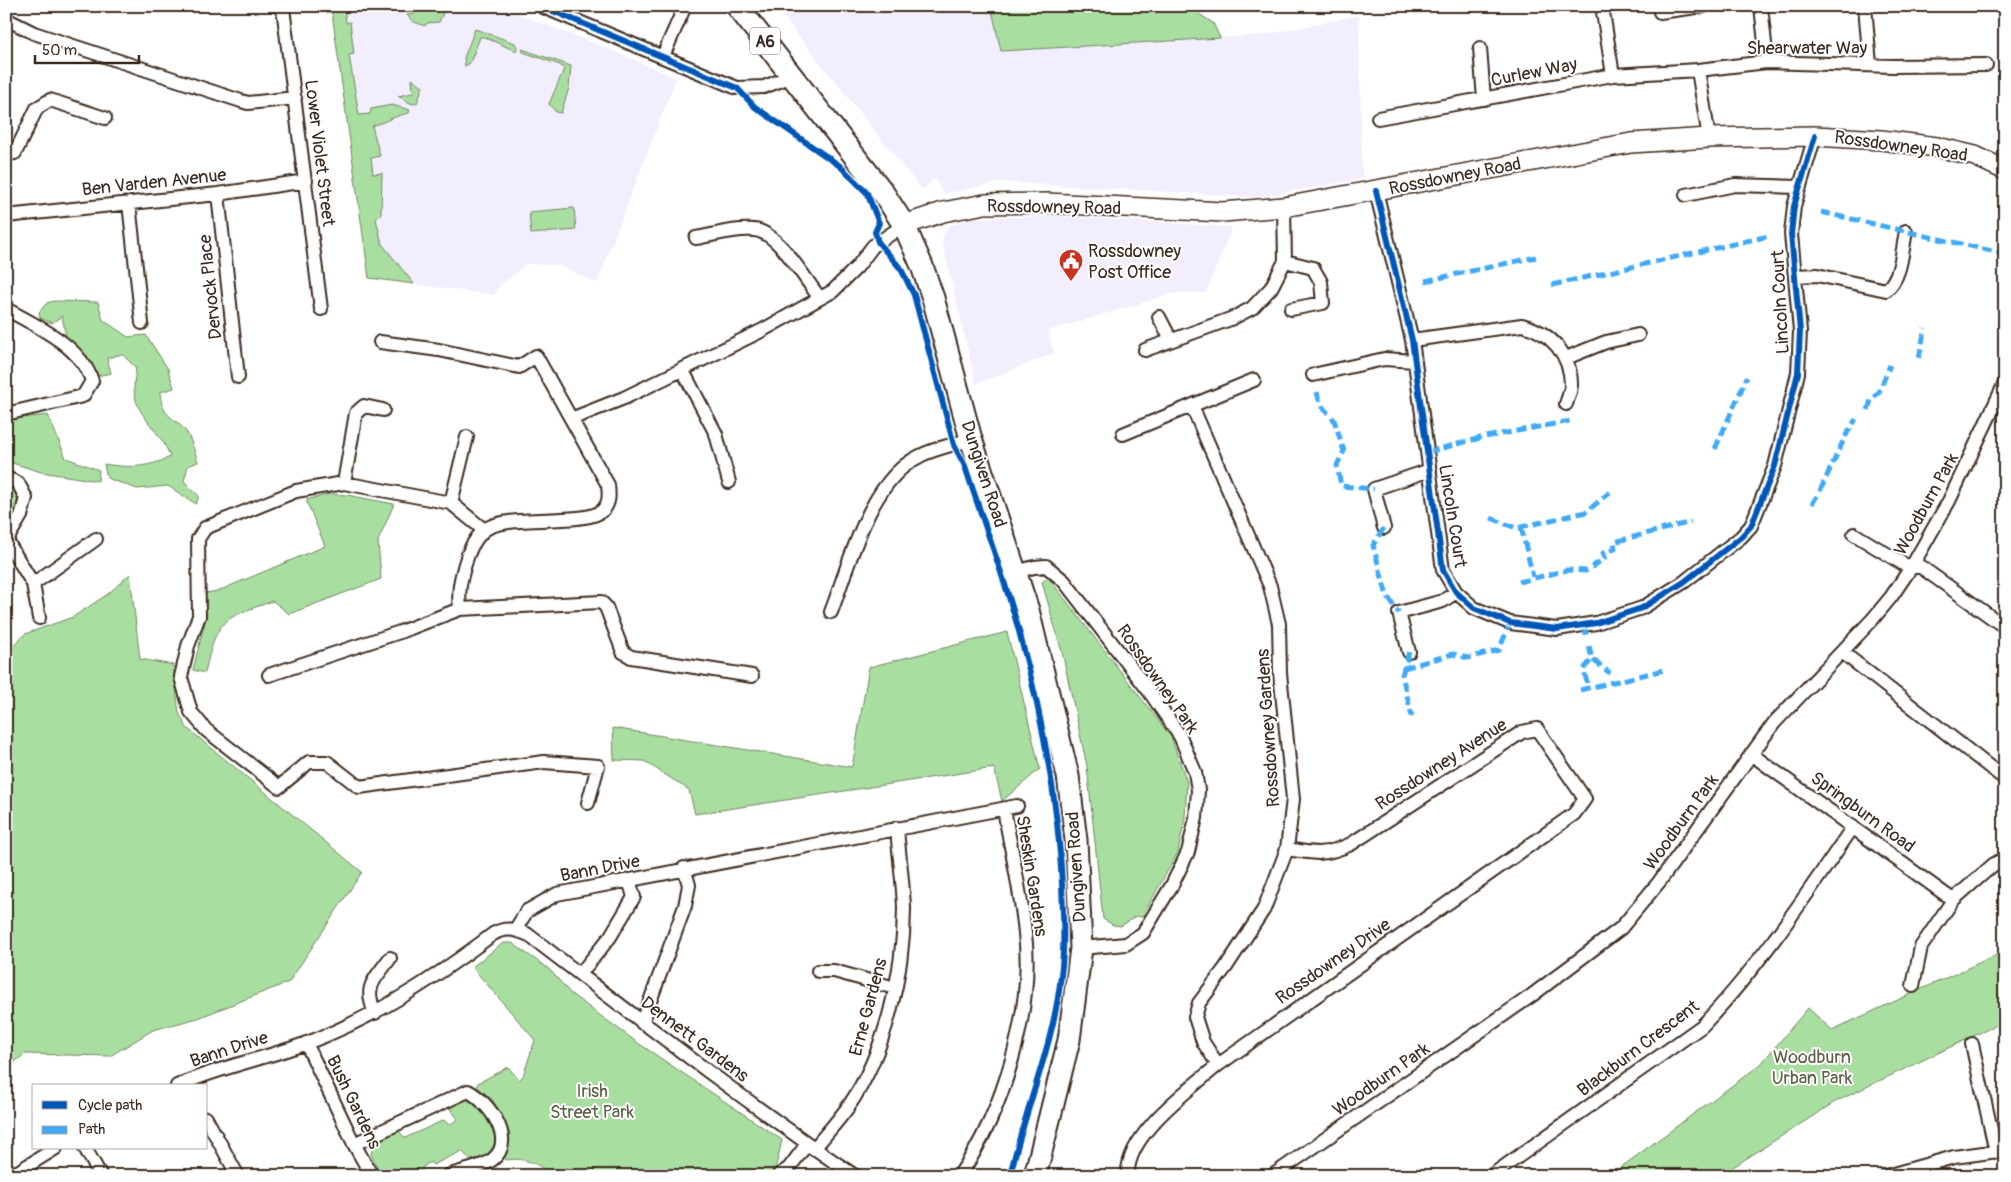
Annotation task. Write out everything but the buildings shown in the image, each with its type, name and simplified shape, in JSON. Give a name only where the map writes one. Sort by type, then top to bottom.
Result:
[{"type":"highway","name":"A6","points":[[737,6],[792,76]]},
{"type":"highway","name":"Dungiven Road","points":[[792,76],[882,191],[904,225],[933,298],[971,439],[1028,610],[1068,776],[1076,840],[1081,948],[1069,1040],[1035,1176]]},
{"type":"main road","name":"Rossdowney Road","points":[[904,225],[943,212],[985,204],[1047,203],[1223,212],[1284,208],[1631,143],[1709,138],[1814,136],[1881,140],[1936,147],[1975,156],[2005,170]]},
{"type":"main road","points":[[6,1172],[10,1176]]},
{"type":"street","name":"Lower Violet Street","points":[[277,6],[284,8],[321,310]]},
{"type":"street","points":[[541,6],[737,88],[764,87],[792,76]]},
{"type":"street","points":[[663,56],[685,6]]},
{"type":"street","points":[[1602,6],[1613,75]]},
{"type":"street","points":[[1659,6],[1660,12],[1704,6]]},
{"type":"street","points":[[1761,6],[1767,62]]},
{"type":"street","points":[[1865,6],[1870,65]]},
{"type":"street","points":[[6,19],[25,30],[205,91],[248,103],[296,98]]},
{"type":"street","points":[[1480,48],[1484,99]]},
{"type":"street","name":"Shearwater Way","points":[[1698,70],[1767,62],[1870,65],[1986,65]]},
{"type":"street","points":[[1698,70],[1709,138]]},
{"type":"street","name":"Curlew Way","points":[[1378,118],[1613,75],[1698,70]]},
{"type":"street","points":[[6,155],[15,153],[37,108],[50,100],[105,118]]},
{"type":"street","name":"Lincoln Court","points":[[1376,192],[1412,340],[1444,570],[1456,592],[1474,608],[1510,623],[1557,628],[1596,623],[1642,608],[1692,577],[1741,537],[1751,526],[1772,474],[1790,412],[1798,373],[1800,331],[1791,234],[1794,206],[1814,136]]},
{"type":"street","name":"Ben Varden Avenue","points":[[6,216],[218,194],[306,181]]},
{"type":"street","points":[[1686,195],[1735,185],[1800,187]]},
{"type":"street","name":"Dervock Place","points":[[218,194],[238,377]]},
{"type":"street","points":[[129,203],[142,323]]},
{"type":"street","points":[[1145,350],[1233,318],[1252,308],[1271,288],[1285,261],[1284,208]]},
{"type":"street","points":[[571,419],[624,398],[761,331],[833,291],[878,242],[904,225]]},
{"type":"street","points":[[696,238],[753,229],[763,231],[776,240],[820,298]]},
{"type":"street","points":[[1795,276],[1817,275],[1886,290],[1893,285],[1896,277],[1906,231]]},
{"type":"street","points":[[1285,261],[1313,268],[1321,282],[1323,303],[1290,309]]},
{"type":"street","points":[[6,309],[54,338],[76,355],[89,370],[92,381],[83,396],[6,414]]},
{"type":"street","points":[[1159,317],[1171,340]]},
{"type":"street","points":[[1412,340],[1522,325],[1538,329],[1552,340],[1566,358],[1572,386],[1566,404]]},
{"type":"street","points":[[1566,358],[1606,342],[1638,335]]},
{"type":"street","points":[[380,342],[439,350],[519,367],[536,356],[608,485],[610,498],[603,510],[588,516],[501,523],[484,530],[468,551],[458,589],[460,609]]},
{"type":"street","points":[[1313,375],[1384,359],[1415,361]]},
{"type":"street","points":[[682,369],[716,434],[729,482]]},
{"type":"street","points":[[1123,434],[1254,380]]},
{"type":"street","name":"Woodburn Park","points":[[1272,1176],[1531,996],[1621,928],[1659,882],[1774,723],[1872,620],[1912,566],[1954,492],[2005,383]]},
{"type":"street","points":[[344,483],[356,413],[364,406],[382,410]]},
{"type":"street","name":"Rossdowney Gardens","points":[[1192,406],[1270,586],[1279,624],[1280,673],[1293,799],[1287,849],[1264,908],[1200,1003],[1195,1017],[1203,1042],[1218,1064]]},
{"type":"street","points":[[451,503],[467,437]]},
{"type":"street","points":[[832,612],[876,499],[898,471],[919,456],[971,439]]},
{"type":"street","points":[[1384,528],[1374,489],[1430,470]]},
{"type":"street","points":[[6,478],[18,483],[26,498],[21,516],[7,541],[33,584],[39,618]]},
{"type":"street","points":[[484,530],[451,503],[344,483],[296,491],[205,528],[198,539],[199,616],[188,646],[181,677],[191,712],[206,730],[279,787],[309,762],[328,762],[359,787],[544,762],[598,766],[588,803]]},
{"type":"street","points":[[1854,534],[1905,565],[1920,568],[2005,626]]},
{"type":"street","points":[[33,584],[96,539]]},
{"type":"street","name":"Rossdowney Park","points":[[1016,572],[1046,566],[1064,581],[1149,691],[1180,736],[1195,772],[1198,790],[1196,818],[1188,852],[1172,885],[1142,933],[1126,944],[1081,948]]},
{"type":"street","points":[[1409,652],[1399,613],[1443,601],[1456,592]]},
{"type":"street","points":[[269,675],[400,632],[460,609],[601,602],[606,607],[623,652],[631,657],[752,676]]},
{"type":"street","points":[[1842,652],[2005,778]]},
{"type":"street","name":"Rossdowney Avenue","points":[[1287,849],[1314,854],[1332,853],[1351,844],[1522,732],[1537,729],[1585,799]]},
{"type":"street","name":"Springburn Road","points":[[1751,754],[1953,900]]},
{"type":"street","name":"Rossdowney Drive","points":[[1128,1176],[1132,1154],[1141,1138],[1176,1101],[1218,1064],[1574,814],[1585,799]]},
{"type":"street","name":"Bann Drive","points":[[184,1084],[306,1043],[375,1013],[426,982],[493,934],[502,929],[515,930],[527,911],[557,894],[684,868],[1017,806]]},
{"type":"street","name":"Sheskin Gardens","points":[[959,1176],[991,1118],[1006,1079],[1018,1034],[1026,985],[1026,934],[1004,809]]},
{"type":"street","name":"Blackburn Crescent","points":[[1491,1176],[1702,1026],[1740,983],[1853,827]]},
{"type":"street","name":"Erne Gardens","points":[[778,1176],[789,1168],[848,1107],[873,1062],[895,988],[902,945],[904,908],[897,828]]},
{"type":"street","points":[[1914,986],[1921,947],[1953,900],[1993,865],[2005,858]]},
{"type":"street","points":[[642,1023],[686,906],[689,885],[684,868]]},
{"type":"street","points":[[580,974],[610,937],[634,897],[630,880]]},
{"type":"street","name":"Dennett Gardens","points":[[515,930],[527,934],[642,1023],[855,1176]]},
{"type":"street","points":[[375,1013],[369,999],[368,990],[390,958]]},
{"type":"street","points":[[818,971],[834,971],[895,988]]},
{"type":"street","name":"Bush Gardens","points":[[306,1043],[354,1144],[372,1176]]},
{"type":"street","points":[[1886,1176],[1954,1157],[2000,1151],[1972,1044]]},
{"type":"street","points":[[354,1144],[468,1091],[479,1096],[491,1111],[502,1131],[502,1143],[492,1160],[448,1176]]},
{"type":"street","points":[[208,1122],[238,1176]]},
{"type":"street","points":[[10,1176],[53,1150]]},
{"type":"street","points":[[86,1150],[101,1176]]},
{"type":"shaded area","points":[[331,6],[497,6],[609,49],[676,78],[597,283],[558,265],[525,264],[499,287],[494,295],[369,278]]},
{"type":"shaded area","points":[[775,6],[991,6],[1002,51],[1264,35],[1359,15],[1362,179],[1255,197],[1002,182],[944,194],[935,179],[922,190]]},
{"type":"shaded area","points":[[1059,216],[1232,227],[1206,293],[1175,293],[1048,331],[1054,353],[976,384],[942,241],[947,227],[972,218]]},
{"type":"green space","points":[[331,6],[344,6],[346,23],[350,22],[354,54],[349,55],[359,115],[370,114],[371,109],[392,105],[410,110],[409,113],[372,126],[380,156],[371,158],[373,174],[382,173],[381,214],[376,219],[382,244],[414,284],[369,278]]},
{"type":"green space","points":[[414,6],[446,6],[439,22],[427,23],[425,26],[412,21],[407,15],[415,14]]},
{"type":"green space","points":[[991,6],[1187,6],[1213,23],[1220,38],[1001,51]]},
{"type":"green space","points":[[475,29],[515,43],[516,51],[480,37],[470,63],[465,66],[464,58]]},
{"type":"green space","points":[[522,49],[571,66],[569,88],[561,113],[556,112],[549,104],[564,69],[560,65],[523,52]]},
{"type":"green space","points":[[412,79],[423,86],[417,103],[412,104],[398,96],[413,93]]},
{"type":"green space","points":[[574,208],[576,230],[531,234],[529,212]]},
{"type":"green space","points":[[54,301],[98,302],[103,320],[128,337],[146,335],[168,369],[174,388],[160,392],[163,408],[187,433],[198,462],[188,466],[184,481],[199,496],[196,504],[168,486],[137,489],[107,478],[104,464],[138,466],[162,461],[170,457],[135,398],[136,368],[122,354],[107,358],[111,373],[97,376],[66,337],[62,316],[52,323],[40,318],[39,312],[47,303]]},
{"type":"green space","points":[[48,415],[66,458],[99,470],[98,481],[41,472],[6,461],[6,420]]},
{"type":"green space","points":[[6,485],[15,494],[18,504],[17,510],[6,525]]},
{"type":"green space","points":[[330,494],[347,495],[394,504],[378,541],[381,579],[289,614],[273,601],[232,617],[218,631],[209,655],[205,673],[193,670],[206,617],[205,593],[218,591],[325,546],[306,500]]},
{"type":"green space","points":[[130,574],[140,659],[173,665],[179,713],[187,728],[362,872],[289,982],[198,1018],[153,1030],[110,1056],[25,1054],[11,1065],[6,1091],[6,652],[25,634],[73,617],[108,594]]},
{"type":"green space","points":[[1048,577],[1171,737],[1187,782],[1185,818],[1178,852],[1142,917],[1136,916],[1121,926],[1113,925],[1103,919],[1087,766],[1062,652],[1042,582]]},
{"type":"green space","points":[[1007,632],[1040,769],[1002,801],[994,768],[695,814],[689,790],[644,761],[614,760],[613,728],[852,767],[869,667]]},
{"type":"green space","name":"Irish Street Park","points":[[503,943],[512,943],[550,970],[571,994],[638,1043],[782,1140],[775,1170],[759,1176],[553,1176],[531,1162],[513,1159],[506,1160],[502,1156],[510,1134],[492,1099],[477,1087],[478,1083],[508,1067],[519,1080],[523,1076],[535,1040],[472,967]]},
{"type":"green space","name":"Woodburn Urban Park","points":[[2005,951],[2005,1021],[1835,1102],[1719,1176],[1609,1176],[1760,1065],[1808,1008],[1832,1030]]},
{"type":"green space","points":[[461,1099],[475,1102],[481,1107],[498,1140],[485,1157],[470,1160],[462,1151],[433,1165],[430,1162],[415,1176],[381,1176],[371,1154],[375,1138],[398,1130],[405,1138],[444,1120],[449,1125],[458,1119],[448,1106]]},
{"type":"marked path","points":[[1821,212],[2005,254]]},
{"type":"marked path","points":[[1552,285],[1769,236]]},
{"type":"marked path","points":[[1425,281],[1536,257]]},
{"type":"marked path","points":[[1919,358],[1925,328]]},
{"type":"marked path","points":[[1868,410],[1871,400],[1879,392],[1890,365]]},
{"type":"marked path","points":[[1715,449],[1747,377]]},
{"type":"marked path","points":[[1317,392],[1320,404],[1334,420],[1344,451],[1337,465],[1341,486],[1374,489]]},
{"type":"marked path","points":[[1812,504],[1856,419]]},
{"type":"marked path","points":[[1428,452],[1480,438],[1570,421]]},
{"type":"marked path","points":[[1491,518],[1516,528],[1586,512],[1610,492]]},
{"type":"marked path","points":[[1519,582],[1567,570],[1586,571],[1605,558],[1603,553],[1615,549],[1614,542],[1691,522]]},
{"type":"marked path","points":[[1521,527],[1533,577]]},
{"type":"marked path","points":[[1384,528],[1373,545],[1387,596],[1399,613]]},
{"type":"marked path","points":[[1404,668],[1453,654],[1468,658],[1499,650],[1510,623]]},
{"type":"marked path","points":[[1584,625],[1587,639]]},
{"type":"marked path","points":[[1589,646],[1592,659],[1610,673]]},
{"type":"marked path","points":[[1409,652],[1402,675],[1412,717]]},
{"type":"marked path","points":[[1584,669],[1592,659]]},
{"type":"marked path","points":[[1580,690],[1664,670]]},
{"type":"marked path","points":[[1585,674],[1587,683]]},
{"type":"cycle path","points":[[541,6],[737,88],[755,107],[840,166],[867,193],[879,223],[875,232],[878,242],[901,269],[914,295],[954,445],[965,466],[1001,571],[1020,635],[1042,727],[1057,821],[1063,918],[1061,975],[1046,1051],[1010,1176]]},
{"type":"cycle path","points":[[1376,191],[1412,340],[1443,570],[1456,592],[1474,608],[1510,623],[1557,629],[1596,623],[1642,608],[1684,582],[1741,537],[1751,526],[1775,466],[1798,373],[1800,331],[1791,234],[1794,206],[1815,136]]},
{"type":"place","name":"Rossdowney Post Office","points":[[1071,282]]}]
